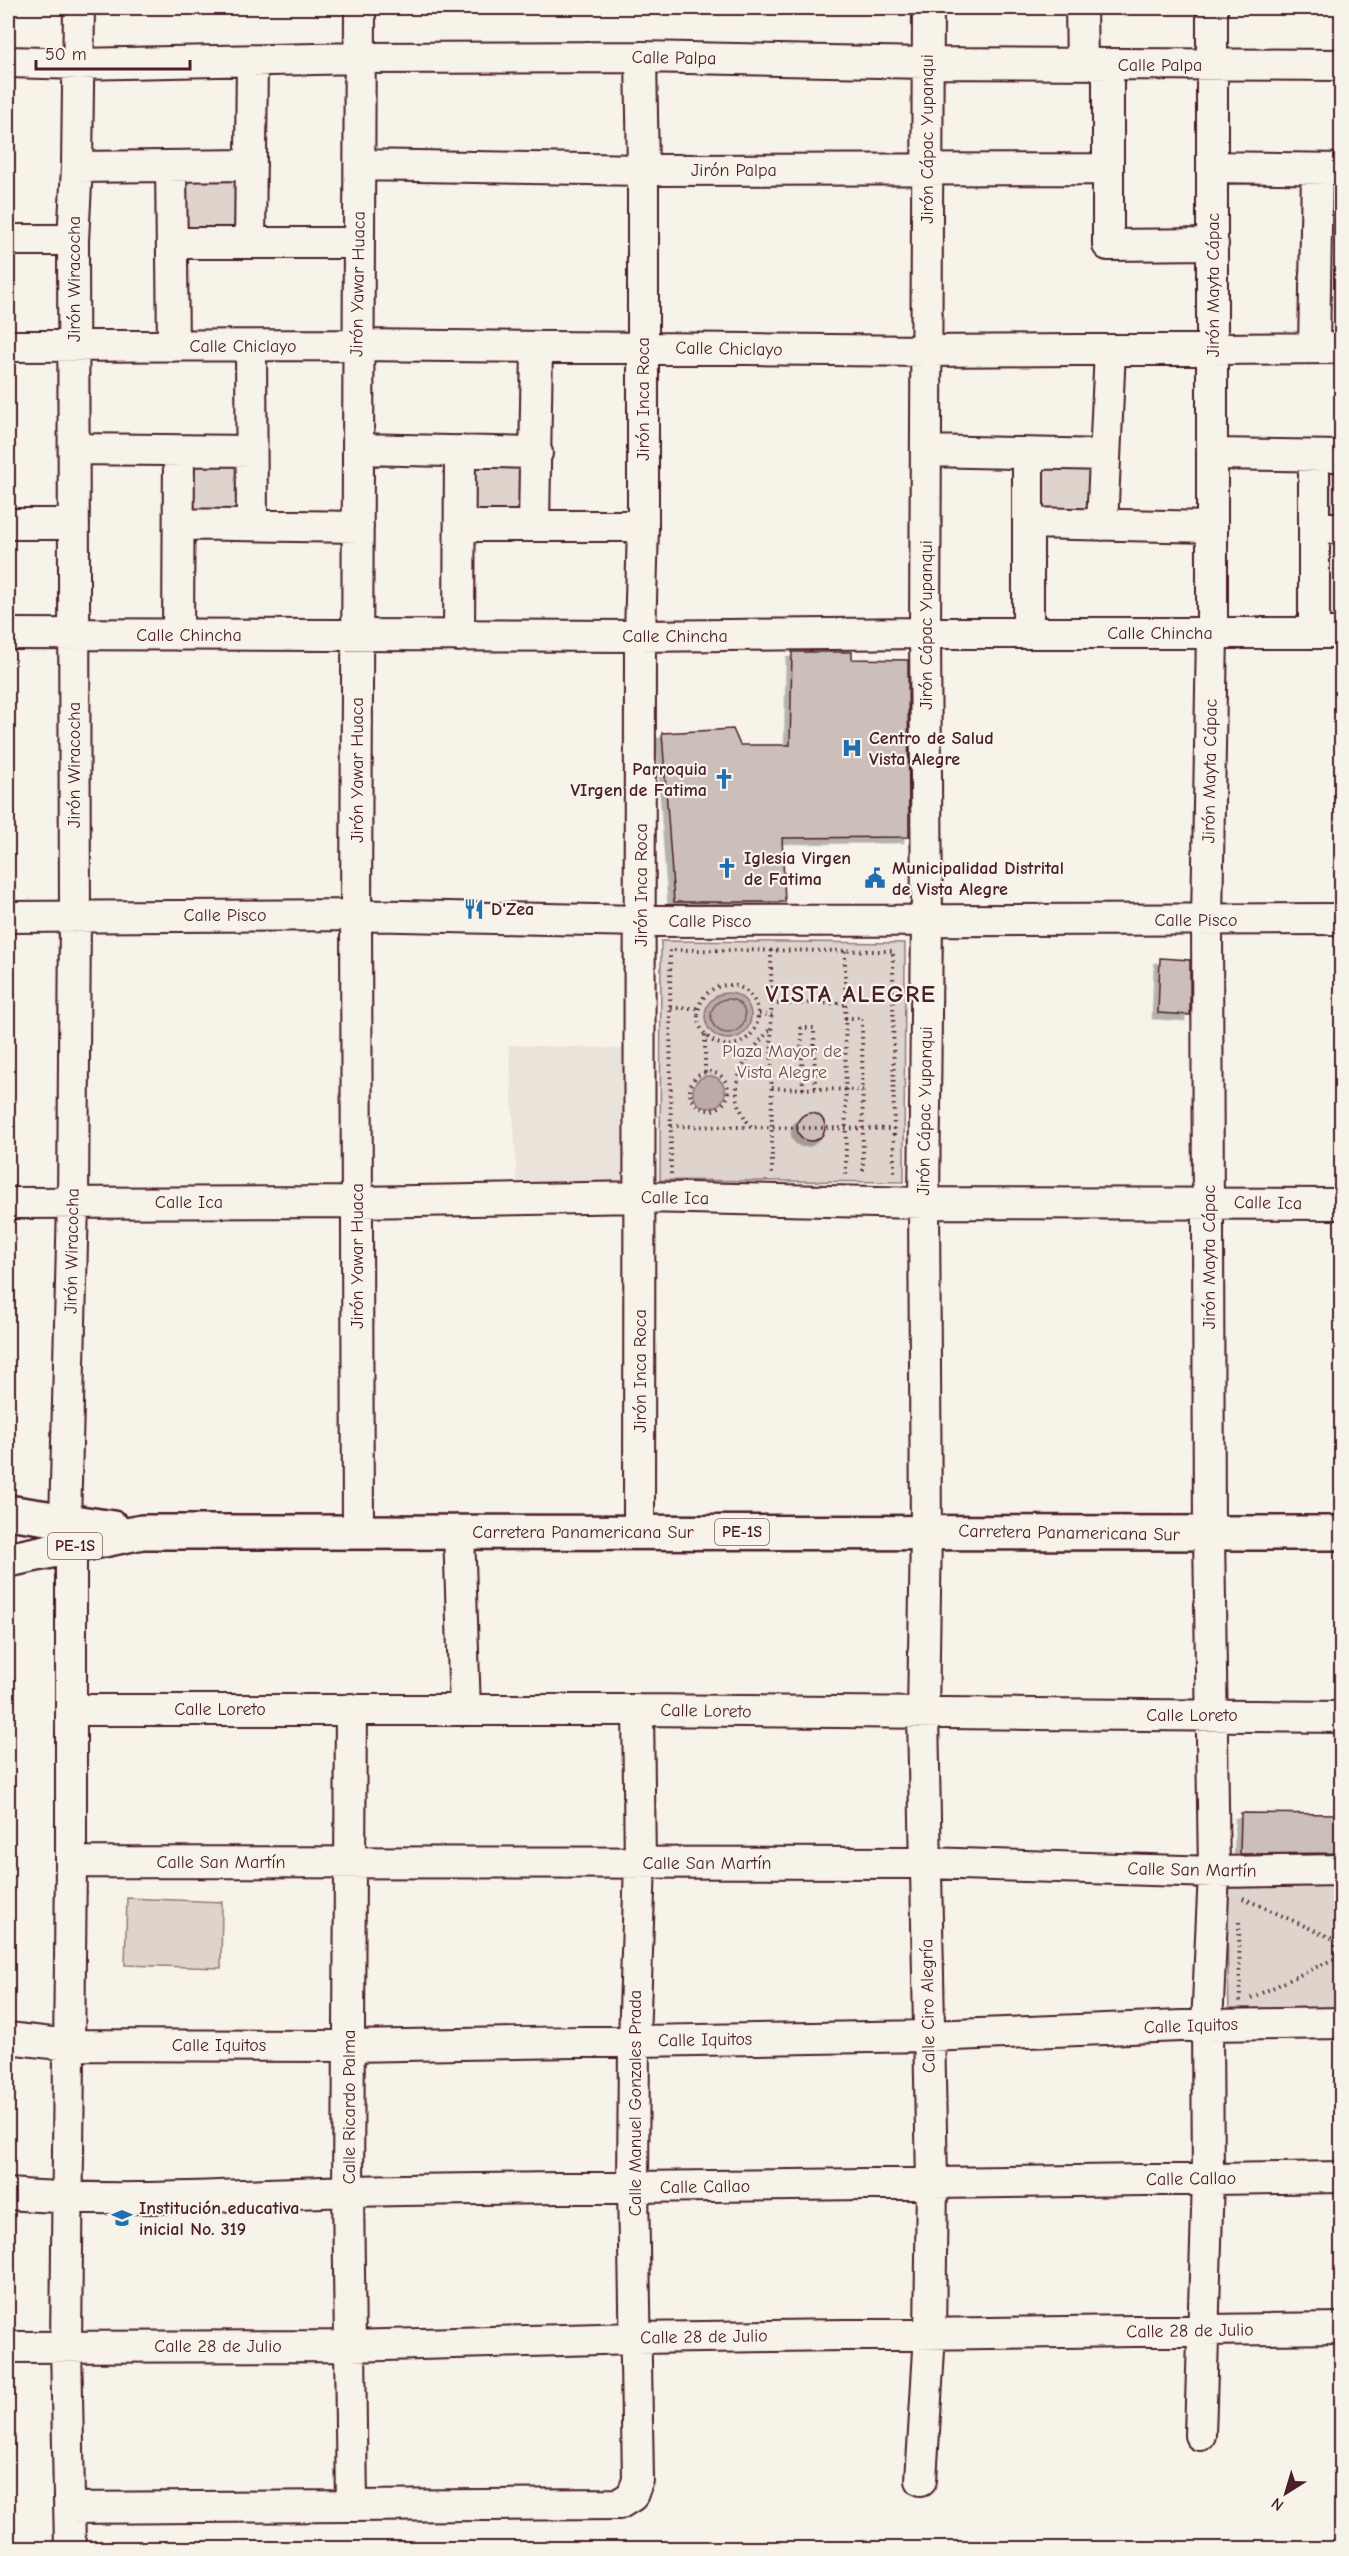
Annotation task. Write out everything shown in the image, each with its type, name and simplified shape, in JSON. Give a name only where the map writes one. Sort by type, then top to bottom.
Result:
[{"type":"highway","points":[[8,1512],[68,1535]]},
{"type":"highway","name":"Carretera Panamericana Sur","points":[[68,1535],[142,1532],[1341,1533]]},
{"type":"highway","name":"PE-1S","points":[[8,1560],[68,1535]]},
{"type":"street","name":"Jirón Wiracocha","points":[[70,2548],[66,2345],[71,1862],[68,1535],[75,915],[73,240],[77,166],[79,8]]},
{"type":"street","name":"Jirón Yawar Huaca","points":[[358,1532],[357,345],[360,8]]},
{"type":"street","name":"Jirón Cápac Yupanqui","points":[[926,1531],[924,1203],[927,921],[925,633],[928,8]]},
{"type":"street","points":[[1081,8],[1095,64],[1108,169],[1108,245],[1213,244]]},
{"type":"street","name":"Jirón Mayta Cápac","points":[[1200,2436],[1208,2179],[1207,2025],[1214,1872],[1209,1534],[1207,920],[1212,633],[1212,8]]},
{"type":"street","name":"Calle Palpa","points":[[8,62],[79,64],[361,58],[640,57],[927,63],[1341,65]]},
{"type":"street","name":"Jirón Inca Roca","points":[[639,1532],[640,636],[643,526],[643,170],[640,57]]},
{"type":"street","points":[[250,243],[252,62]]},
{"type":"street","points":[[77,166],[251,165]]},
{"type":"street","name":"Jirón Palpa","points":[[360,165],[643,170],[1108,169]]},
{"type":"street","points":[[171,167],[173,346]]},
{"type":"street","points":[[1212,167],[1329,169],[1328,348]]},
{"type":"street","points":[[8,240],[73,240]]},
{"type":"street","points":[[172,243],[358,243]]},
{"type":"street","name":"Calle Chiclayo","points":[[8,346],[357,345],[928,351],[1328,348]]},
{"type":"street","points":[[251,346],[252,525]]},
{"type":"street","points":[[534,525],[537,347]]},
{"type":"street","points":[[1102,525],[1110,350]]},
{"type":"street","points":[[74,449],[251,451]]},
{"type":"street","points":[[358,449],[537,453]]},
{"type":"street","points":[[178,635],[179,451]]},
{"type":"street","points":[[459,636],[460,451]]},
{"type":"street","points":[[927,451],[1106,455]]},
{"type":"street","points":[[1212,454],[1328,456],[1328,633]]},
{"type":"street","points":[[1028,455],[1028,633]]},
{"type":"street","points":[[8,524],[74,524]]},
{"type":"street","points":[[179,524],[358,527]]},
{"type":"street","points":[[1029,524],[1212,527]]},
{"type":"street","points":[[460,526],[643,526]]},
{"type":"street","name":"Calle Chincha","points":[[8,634],[640,636],[1328,633]]},
{"type":"street","name":"Calle Pisco","points":[[8,916],[357,915],[641,921],[1341,919]]},
{"type":"street","name":"Calle Ica","points":[[8,1203],[357,1202],[641,1197],[924,1203],[1341,1204]]},
{"type":"street","name":"Calle Ciro Alegría","points":[[921,2481],[930,2334],[932,2183],[923,1714],[926,1531]]},
{"type":"street","points":[[459,1532],[465,1710]]},
{"type":"street","name":"Calle Ricardo Palma","points":[[351,1709],[348,2190],[352,2505]]},
{"type":"street","name":"Calle Loreto","points":[[71,1710],[638,1710],[1341,1717]]},
{"type":"street","name":"Calle Manuel Gonzales Prada","points":[[352,2505],[619,2504],[632,2496],[638,2480],[633,2188],[634,2041],[640,1863],[638,1710]]},
{"type":"street","name":"Calle San Martín","points":[[71,1862],[926,1863],[1214,1872],[1341,1870]]},
{"type":"street","name":"Calle Iquitos","points":[[8,2038],[69,2044],[349,2046],[928,2036],[1207,2025],[1341,2023]]},
{"type":"street","name":"Calle Callao","points":[[8,2194],[68,2199],[348,2190],[1341,2177]]},
{"type":"street","name":"Calle 28 de Julio","points":[[8,2347],[66,2345],[350,2346],[636,2338],[1341,2328]]},
{"type":"street","points":[[69,2508],[352,2505]]},
{"type":"path","points":[[682,1175],[671,1175],[670,950],[893,951],[894,1176],[884,1175]]},
{"type":"path","points":[[771,950],[772,1175]]},
{"type":"path","points":[[845,951],[846,1176]]},
{"type":"path","points":[[736,986],[752,996],[759,1014],[754,1032],[748,1039],[740,1044],[721,1045],[705,1035],[700,1026],[699,1008],[709,992],[717,987],[736,986]]},
{"type":"path","points":[[771,1004],[845,1003]]},
{"type":"path","points":[[670,1008],[699,1008]]},
{"type":"path","points":[[759,1014],[772,1014]]},
{"type":"path","points":[[845,1018],[862,1018],[863,1175]]},
{"type":"path","points":[[752,1127],[744,1118],[737,1095],[740,1070],[772,1027]]},
{"type":"path","points":[[803,1089],[801,1028],[814,1028],[815,1089]]},
{"type":"path","points":[[705,1035],[705,1072]]},
{"type":"path","points":[[748,1039],[755,1047]]},
{"type":"path","points":[[705,1072],[716,1073],[723,1077],[727,1084],[728,1095],[723,1105],[717,1109],[702,1109],[691,1099],[691,1084],[695,1077],[705,1072]]},
{"type":"path","points":[[772,1088],[863,1089]]},
{"type":"path","points":[[728,1095],[737,1095]]},
{"type":"path","points":[[671,1126],[894,1129]]},
{"type":"path","points":[[761,1175],[782,1175]]},
{"type":"path","points":[[836,1176],[873,1175]]},
{"type":"path","points":[[1239,1896],[1250,1895]]},
{"type":"path","points":[[1239,1896],[1239,1906]]},
{"type":"path","points":[[1239,1896],[1338,1941]]},
{"type":"path","points":[[1239,1917],[1240,2004]]},
{"type":"path","points":[[1341,1935],[1334,1948],[1341,1962]]},
{"type":"path","points":[[1207,2025],[1240,2004],[1338,1957]]},
{"type":"shaded area","points":[[509,1045],[631,1049],[630,1187],[517,1181]]},
{"type":"green space","points":[[184,174],[244,174],[245,233],[183,233]]},
{"type":"green space","points":[[1329,177],[1341,177],[1341,233],[1328,233]]},
{"type":"green space","points":[[186,458],[245,461],[246,517],[185,517]]},
{"type":"green space","points":[[527,462],[527,516],[472,515],[472,463]]},
{"type":"green space","points":[[1039,464],[1095,464],[1094,518],[1036,518]]},
{"type":"green space","points":[[1341,464],[1341,518],[1322,518],[1324,465]]},
{"type":"green space","name":"Plaza Mayor de Vista Alegre","points":[[661,941],[905,943],[904,1182],[660,1180]]},
{"type":"green space","points":[[1341,1886],[1341,2011],[1229,2013],[1226,1888]]},
{"type":"green space","points":[[127,1898],[222,1902],[221,1968],[125,1965]]},
{"type":"water","points":[[728,993],[744,1000],[751,1016],[744,1032],[728,1039],[712,1032],[705,1016],[712,1000]]},
{"type":"water","points":[[709,1076],[720,1081],[725,1092],[720,1103],[709,1108],[698,1103],[693,1092],[698,1081]]},
{"type":"building","points":[[792,652],[852,652],[852,659],[908,660],[909,837],[782,838],[785,902],[674,902],[662,733],[733,729],[740,745],[790,745]]},
{"type":"building","points":[[1160,958],[1190,960],[1190,1015],[1158,1013]]},
{"type":"building","points":[[811,1113],[821,1117],[825,1127],[821,1137],[811,1141],[801,1137],[797,1127],[801,1117]]},
{"type":"building","points":[[1241,1813],[1341,1814],[1341,1853],[1240,1854]]},
{"type":"place","name":"Centro de Salud Vista Alegre","points":[[852,748]]},
{"type":"place","name":"Parroquia VIrgen de Fatima","points":[[724,779]]},
{"type":"place","name":"Iglesia Virgen de Fatima","points":[[727,868]]},
{"type":"place","name":"Municipalidad Distrital de Vista Alegre","points":[[875,878]]},
{"type":"place","name":"D'Zea","points":[[474,909]]},
{"type":"place","name":"Institución educativa inicial No. 319","points":[[122,2218]]},
{"type":"district","name":"VISTA ALEGRE","points":[[851,994]]}]
